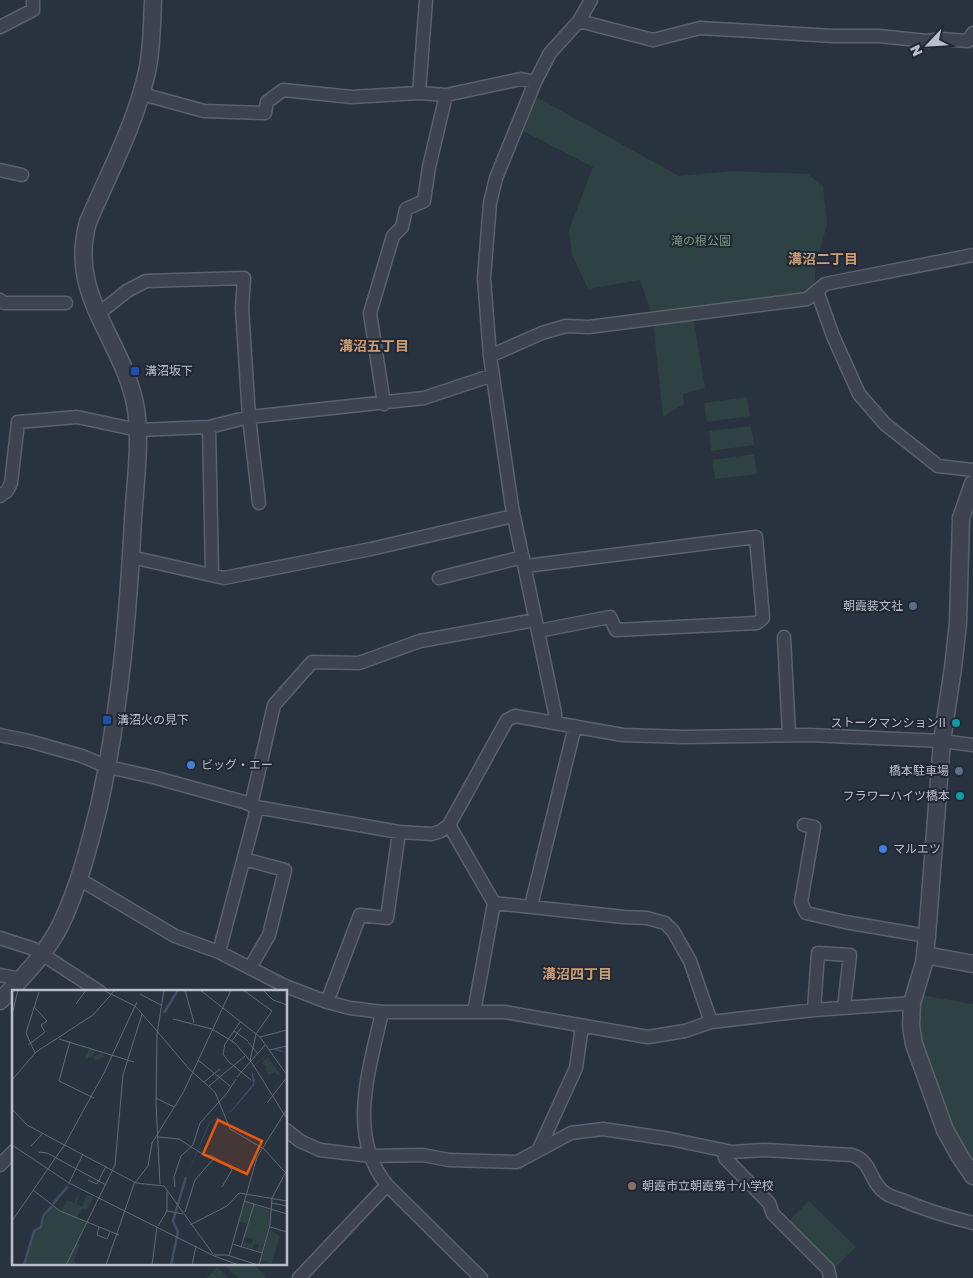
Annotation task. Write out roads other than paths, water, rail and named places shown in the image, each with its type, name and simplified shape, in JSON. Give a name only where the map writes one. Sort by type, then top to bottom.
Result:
[{"type":"street","points":[[0,27],[33,10],[33,0]]},
{"type":"street","points":[[0,1001],[43,954],[61,923],[80,879],[108,766],[125,638],[132,557],[138,430],[135,407],[124,367],[91,300],[85,275],[84,235],[142,94],[151,52],[153,0]]},
{"type":"street","points":[[419,93],[426,0]]},
{"type":"street","points":[[555,723],[555,713],[514,516],[490,356],[484,278],[490,204],[496,178],[535,82],[550,53],[579,21],[591,0]]},
{"type":"street","points":[[579,21],[654,40],[700,28],[832,36],[879,36],[927,41],[940,39],[968,41],[973,33]]},
{"type":"street","points":[[142,94],[204,111],[265,113],[267,102],[283,90],[352,98],[419,93],[446,95],[521,79],[535,82]]},
{"type":"street","points":[[384,404],[370,313],[393,236],[402,227],[406,209],[424,201],[429,167],[446,95]]},
{"type":"street","points":[[0,170],[22,174]]},
{"type":"street","points":[[490,356],[542,333],[566,326],[589,327],[807,298],[825,284],[973,255]]},
{"type":"street","points":[[98,314],[127,291],[146,281],[244,278],[242,308],[249,417],[259,503]]},
{"type":"street","points":[[817,291],[833,336],[858,394],[885,424],[938,466],[973,470]]},
{"type":"street","points":[[0,300],[4,303],[66,303]]},
{"type":"street","points":[[0,496],[7,491],[11,483],[18,422],[77,416],[138,430],[209,426],[249,417],[384,404],[424,398],[493,375]]},
{"type":"street","points":[[209,426],[212,574]]},
{"type":"street","points":[[973,484],[961,518],[958,623],[942,741],[925,955],[912,1003],[911,1026],[924,1072],[945,1130],[973,1176]]},
{"type":"street","points":[[132,557],[224,578],[371,549],[514,516]]},
{"type":"street","points":[[219,952],[256,812],[254,806],[274,705],[312,662],[359,663],[420,641],[610,617],[616,630],[757,623],[762,618],[756,537],[524,562],[438,578]]},
{"type":"street","points":[[784,637],[789,735]]},
{"type":"street","points":[[0,735],[29,741],[82,756],[108,766],[254,806],[399,832],[432,834],[442,831],[449,825],[507,720],[515,716],[623,735],[686,737],[789,735],[942,741],[973,745]]},
{"type":"street","points":[[532,906],[575,726]]},
{"type":"street","points":[[449,825],[494,903],[474,1012]]},
{"type":"street","points":[[804,825],[814,827],[801,902],[806,913],[927,936]]},
{"type":"street","points":[[327,1002],[360,915],[387,918],[399,832]]},
{"type":"street","points":[[244,859],[285,870],[269,935],[250,968]]},
{"type":"street","points":[[80,879],[175,936],[219,952],[283,985],[327,1002],[350,1008],[382,1012],[505,1012],[648,1038],[711,1022],[844,1007],[912,1003]]},
{"type":"street","points":[[494,903],[647,918],[665,923],[673,932],[690,961],[711,1022]]},
{"type":"street","points":[[0,938],[34,949],[97,990]]},
{"type":"street","points":[[814,1010],[818,953],[850,955],[844,1007]]},
{"type":"street","points":[[925,955],[973,964]]},
{"type":"street","points":[[0,974],[21,979]]},
{"type":"street","points":[[382,1012],[364,1099],[365,1136],[370,1156],[376,1171],[387,1184],[481,1278]]},
{"type":"street","points":[[539,1149],[576,1068],[582,1026]]},
{"type":"street","points":[[288,1132],[300,1141],[320,1150],[370,1156],[423,1155],[449,1160],[517,1162],[570,1133],[603,1128],[732,1152],[765,1150],[852,1155],[860,1157],[866,1164],[876,1185],[884,1193],[945,1216],[973,1223]]},
{"type":"street","points":[[723,1150],[724,1158],[769,1203],[773,1214],[828,1270],[830,1278]]},
{"type":"street","points":[[0,1165],[12,1153]]},
{"type":"street","points":[[299,1278],[387,1184]]},
{"type":"place","name":"溝沼坂下","points":[[135,371]]},
{"type":"place","name":"朝霞装文社","points":[[913,606]]},
{"type":"place","name":"溝沼火の見下","points":[[107,720]]},
{"type":"place","name":"ストークマンションII","points":[[956,723]]},
{"type":"place","name":"ビッグ・エー","points":[[191,765]]},
{"type":"place","name":"橋本駐車場","points":[[959,771]]},
{"type":"place","name":"フラワーハイツ橋本","points":[[960,796]]},
{"type":"place","name":"マルエツ","points":[[883,849]]},
{"type":"place","name":"朝霞市立朝霞第十小学校","points":[[632,1186]]},
{"type":"district","name":"溝沼二丁目","points":[[823,259]]},
{"type":"district","name":"溝沼五丁目","points":[[374,346]]},
{"type":"district","name":"溝沼四丁目","points":[[577,974]]},
{"type":"park label","name":"滝の根公園","points":[[701,241]]}]
